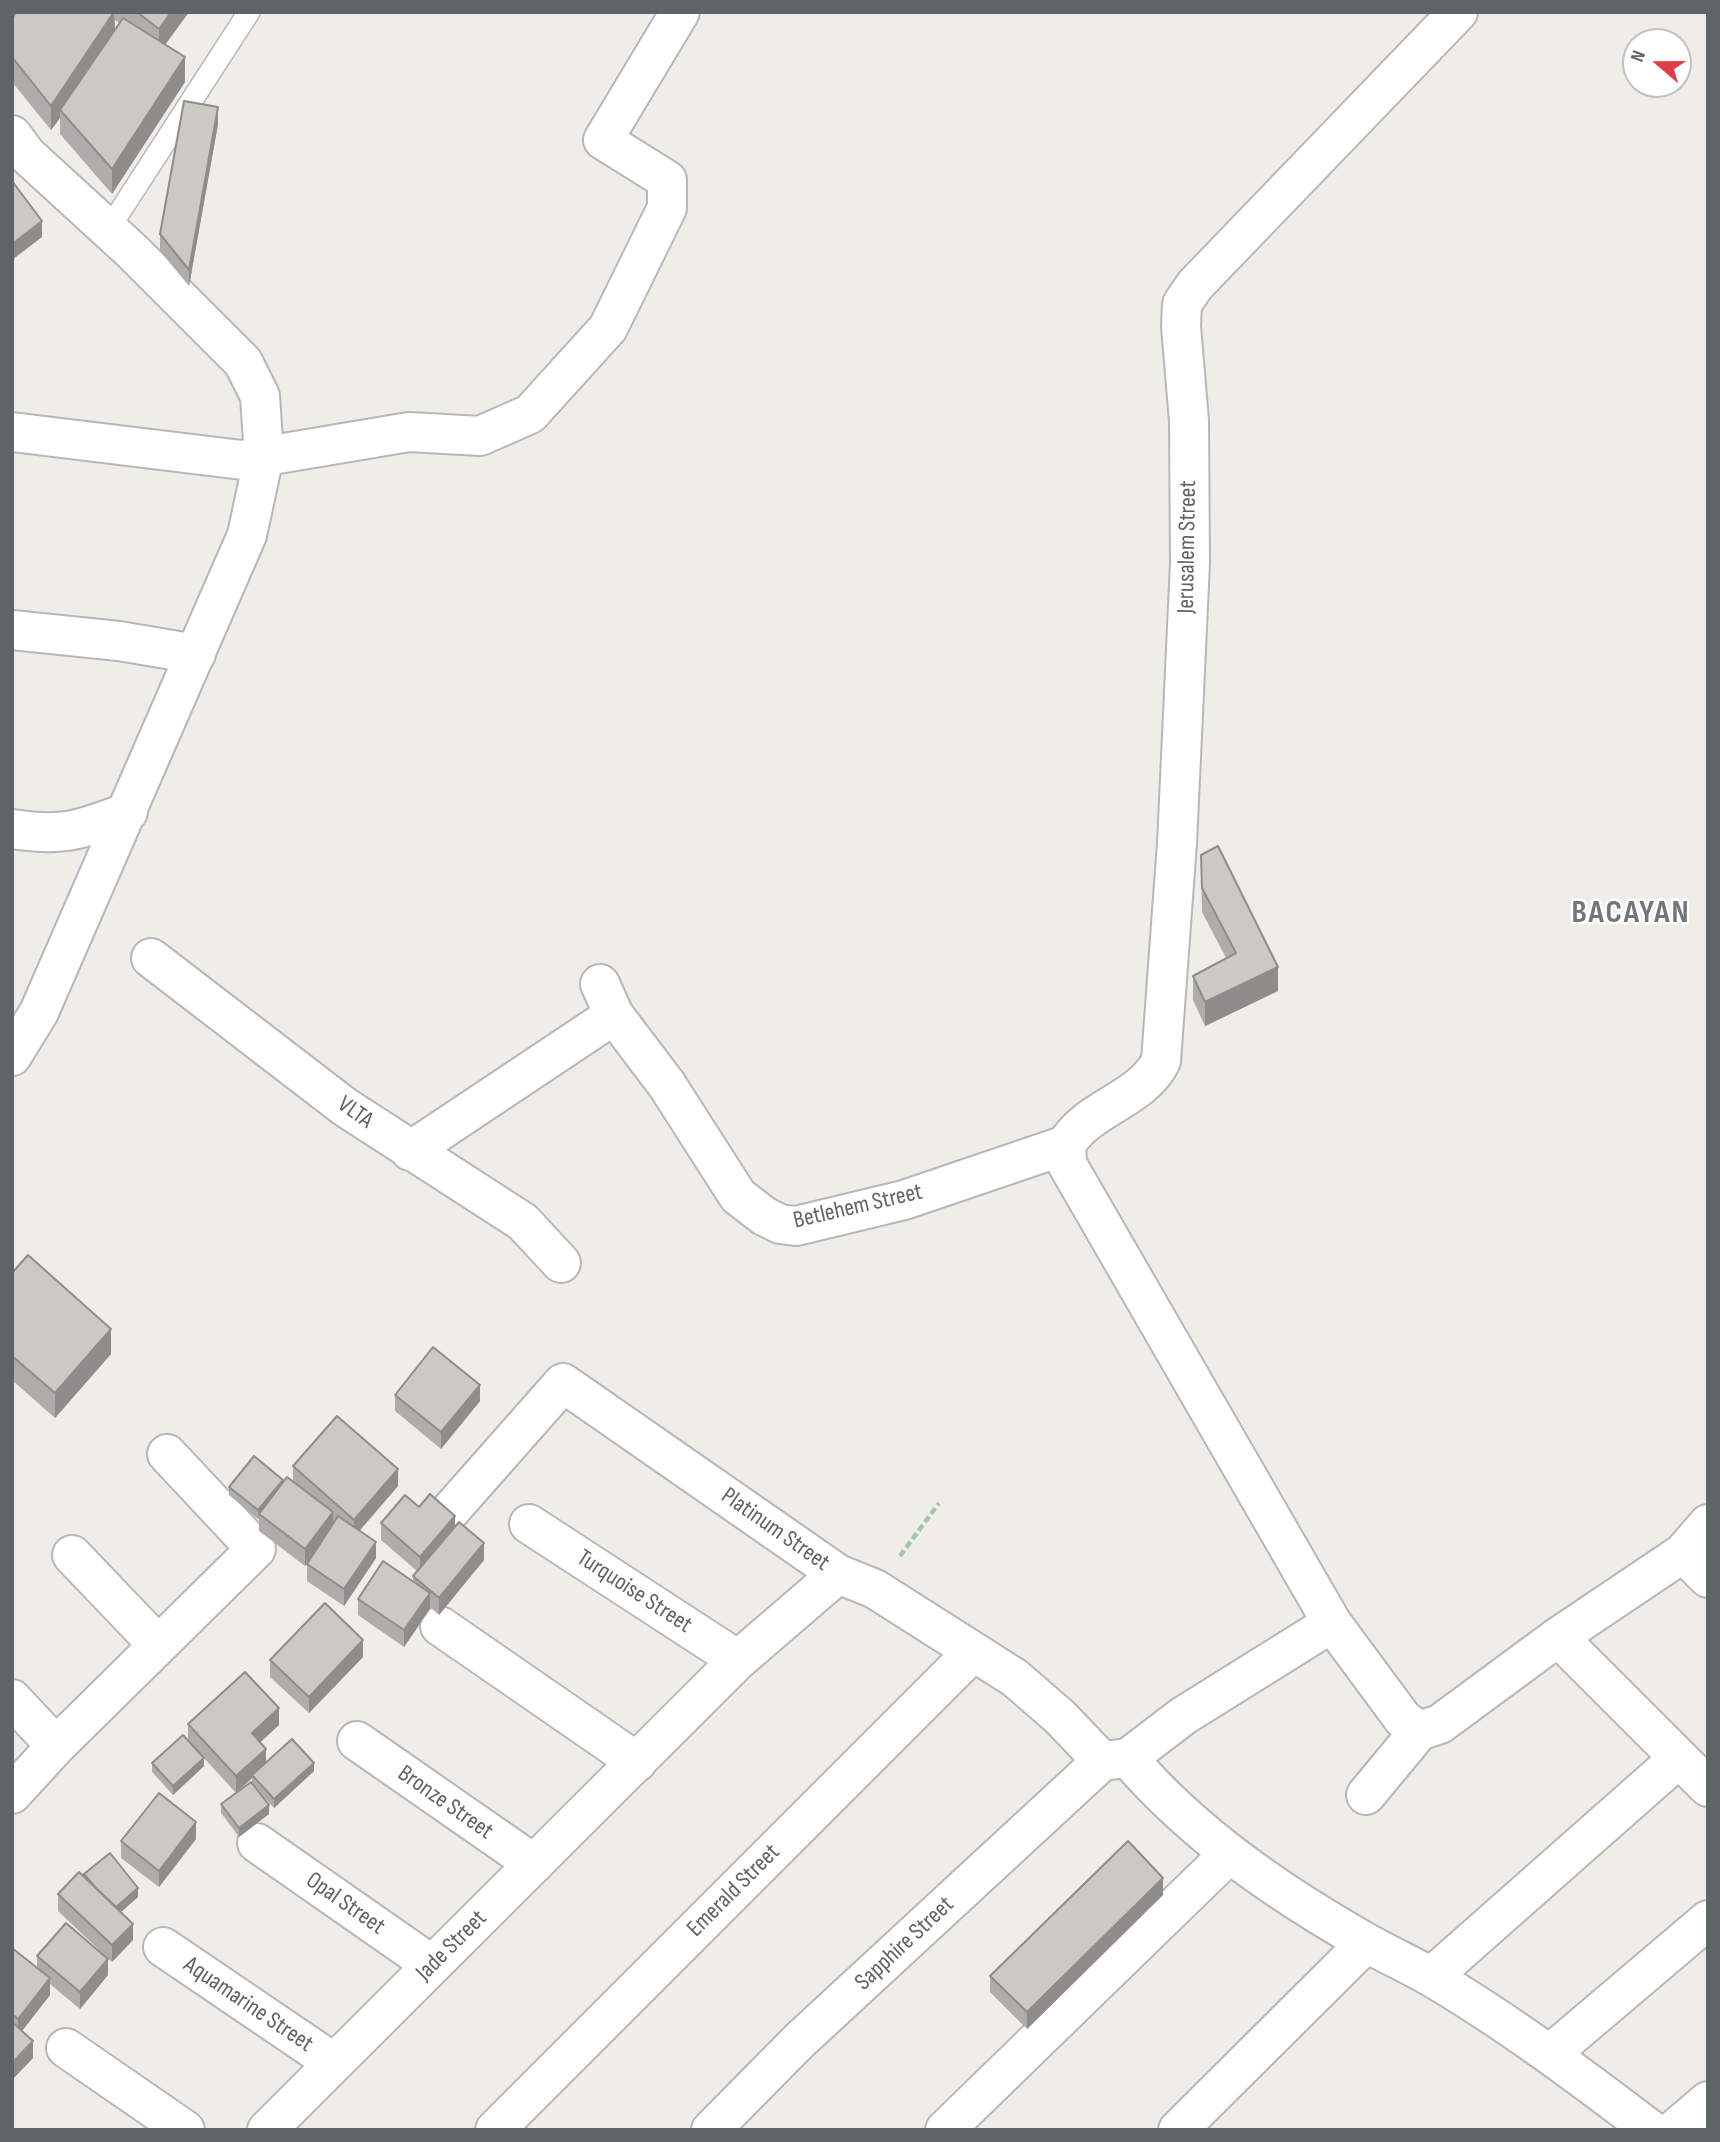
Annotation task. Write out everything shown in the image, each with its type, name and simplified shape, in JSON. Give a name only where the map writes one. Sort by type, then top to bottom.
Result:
[{"type":"street","points":[[12,432],[242,460],[409,432],[480,436],[530,414],[608,328],[667,208],[667,180],[603,140],[680,12]]},
{"type":"street","name":"Jerusalem Street","points":[[1066,1145],[1076,1128],[1153,1077],[1161,1061],[1177,843],[1190,563],[1189,421],[1181,326],[1182,304],[1195,285],[1458,12]]},
{"type":"street","points":[[12,1056],[39,1012],[247,535],[264,456],[260,396],[243,362],[108,230],[17,155]]},
{"type":"street","points":[[12,630],[119,641],[196,654]]},
{"type":"street","points":[[12,829],[49,835],[75,831],[128,812]]},
{"type":"street","name":"VLTA","points":[[151,958],[345,1107],[523,1222],[561,1263]]},
{"type":"street","name":"Betlehem Street","points":[[410,1151],[607,1000],[667,1084],[738,1196],[780,1224],[796,1226],[904,1200],[1066,1145]]},
{"type":"street","points":[[1066,1145],[1067,1164],[1332,1623],[1403,1719],[1419,1731]]},
{"type":"street","name":"Platinum Street","points":[[450,1511],[564,1382],[838,1574],[875,1589],[1024,1685],[1228,1854],[1366,1943],[1432,1977],[1550,2054],[1651,2130]]},
{"type":"street","points":[[12,1794],[56,1746],[256,1549],[167,1454]]},
{"type":"street","name":"Turquoise Street","points":[[529,1524],[738,1660]]},
{"type":"street","points":[[1366,1795],[1419,1731],[1440,1724],[1558,1637],[1695,1566],[1708,1524]]},
{"type":"street","points":[[72,1555],[158,1645]]},
{"type":"street","name":"Jade Street","points":[[267,2130],[738,1660],[838,1574]]},
{"type":"street","name":"Sapphire Street","points":[[712,2130],[799,2041],[1115,1760],[1332,1623]]},
{"type":"street","points":[[440,1626],[637,1762]]},
{"type":"street","points":[[1558,1637],[1708,1787]]},
{"type":"street","name":"Emerald Street","points":[[495,2130],[973,1652]]},
{"type":"street","points":[[12,1699],[56,1746]]},
{"type":"street","name":"Bronze Street","points":[[356,1741],[534,1864]]},
{"type":"street","points":[[1432,1977],[1679,1758]]},
{"type":"street","name":"Opal Street","points":[[257,1843],[432,1965]]},
{"type":"street","points":[[945,2130],[1228,1854]]},
{"type":"street","points":[[1550,2054],[1708,1920]]},
{"type":"street","points":[[1178,2130],[1366,1943]]},
{"type":"street","name":"Aquamarine Street","points":[[163,1947],[334,2063]]},
{"type":"street","points":[[66,2048],[185,2130]]},
{"type":"street","points":[[1674,2130],[1708,2101]]},
{"type":"lane","points":[[108,230],[248,12]]},
{"type":"path","points":[[875,1589],[939,1503]]},
{"type":"building","points":[[16,12],[114,12],[51,106],[12,57],[12,19]]},
{"type":"building","points":[[137,12],[171,12],[159,29]]},
{"type":"building","points":[[123,18],[185,57],[112,169],[60,110]]},
{"type":"building","points":[[184,101],[218,107],[189,270],[160,234]]},
{"type":"building","points":[[12,181],[42,221],[12,244]]},
{"type":"building","points":[[1218,846],[1278,967],[1205,1002],[1193,976],[1236,953],[1202,888],[1201,855]]},
{"type":"building","points":[[28,1255],[111,1329],[55,1393],[12,1356],[12,1273]]},
{"type":"building","points":[[433,1347],[480,1385],[441,1432],[395,1395]]},
{"type":"building","points":[[337,1416],[398,1469],[354,1520],[293,1466]]},
{"type":"building","points":[[254,1456],[283,1480],[258,1510],[229,1487]]},
{"type":"building","points":[[287,1477],[333,1512],[305,1549],[259,1514]]},
{"type":"building","points":[[430,1494],[455,1516],[420,1557],[381,1523],[405,1495],[419,1507]]},
{"type":"building","points":[[338,1516],[376,1542],[344,1589],[307,1564]]},
{"type":"building","points":[[459,1522],[484,1543],[439,1598],[413,1576]]},
{"type":"building","points":[[383,1561],[430,1593],[404,1630],[358,1599]]},
{"type":"building","points":[[325,1603],[363,1640],[309,1697],[270,1660]]},
{"type":"building","points":[[245,1672],[279,1708],[252,1733],[266,1749],[236,1776],[188,1724]]},
{"type":"building","points":[[183,1735],[204,1758],[173,1786],[152,1763]]},
{"type":"building","points":[[292,1739],[314,1763],[274,1799],[252,1775]]},
{"type":"building","points":[[251,1782],[269,1805],[239,1828],[221,1804]]},
{"type":"building","points":[[159,1793],[196,1822],[159,1871],[121,1841]]},
{"type":"building","points":[[1128,1841],[1163,1878],[1027,2012],[990,1976]]},
{"type":"building","points":[[110,1853],[138,1888],[116,1907],[84,1874]]},
{"type":"building","points":[[79,1872],[133,1924],[112,1945],[58,1894]]},
{"type":"building","points":[[66,1923],[108,1959],[80,1992],[37,1956]]},
{"type":"building","points":[[12,1948],[50,1978],[18,2019],[12,2014]]},
{"type":"building","points":[[12,2022],[33,2041],[12,2063]]},
{"type":"district","name":"BACAYAN","points":[[1631,914]]}]
